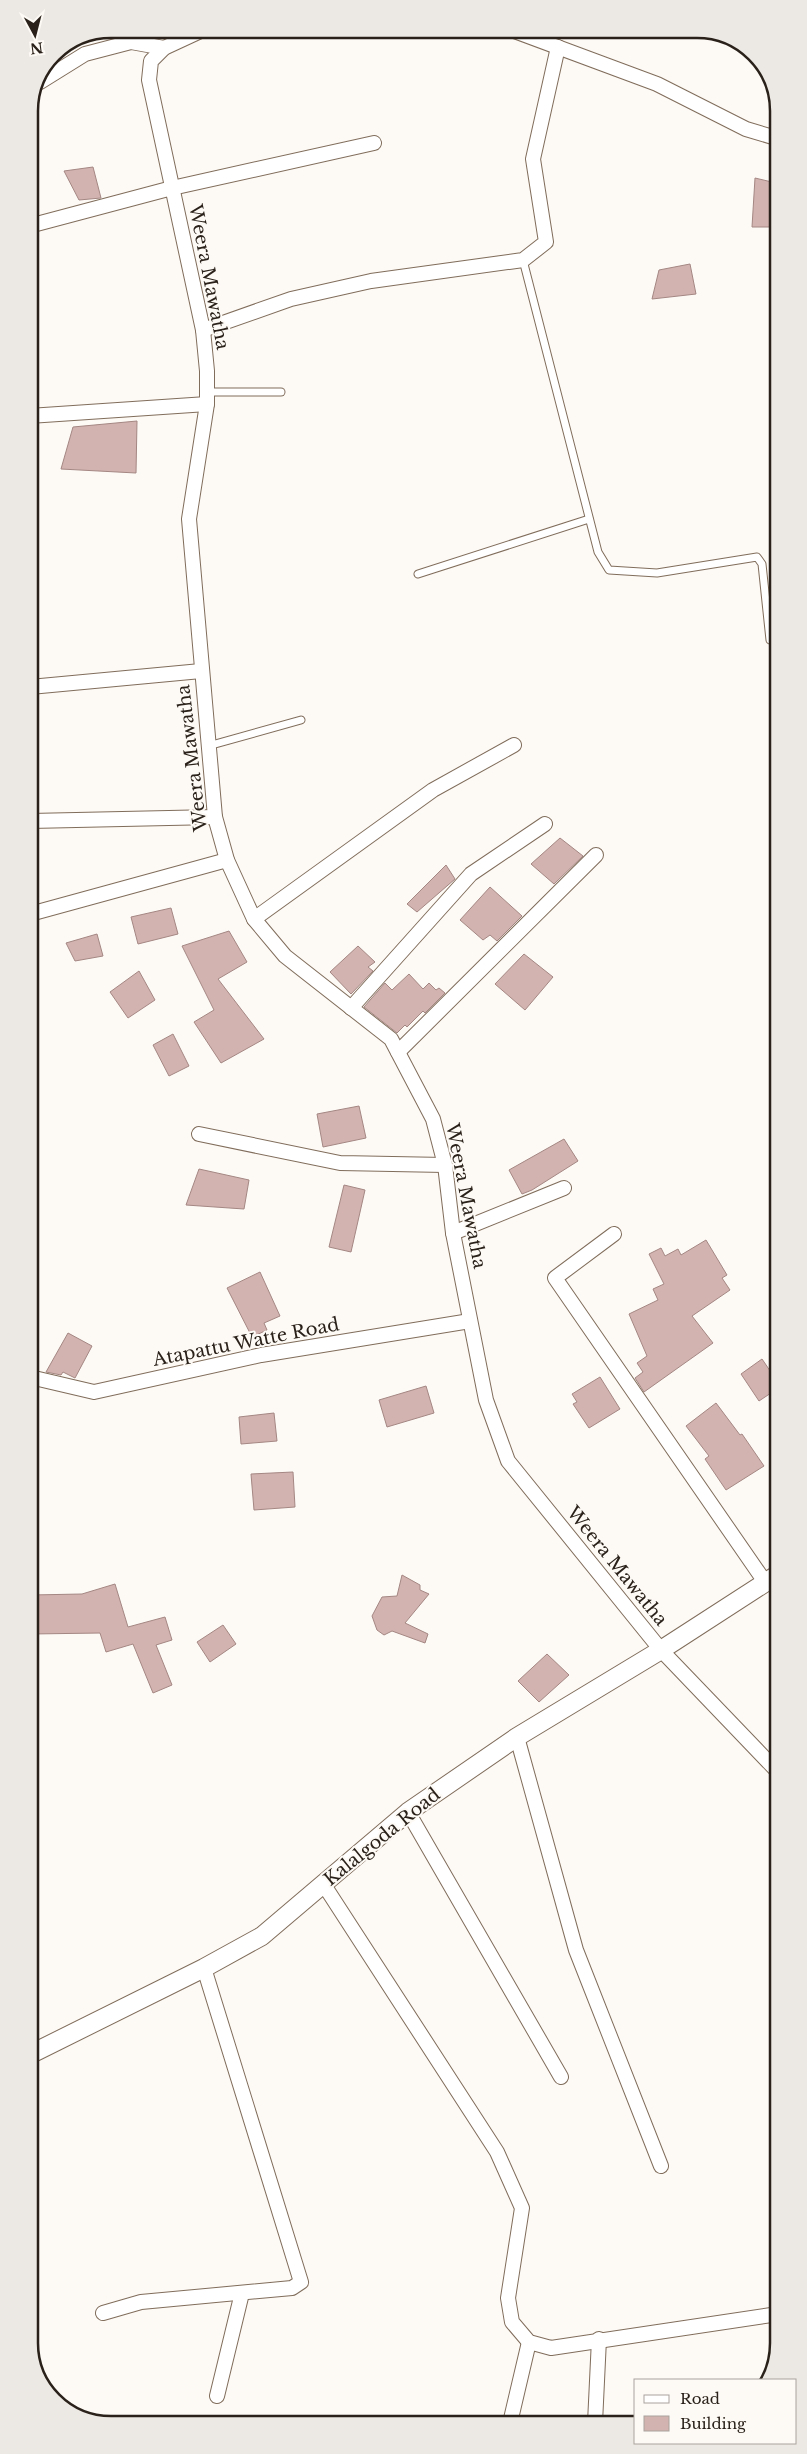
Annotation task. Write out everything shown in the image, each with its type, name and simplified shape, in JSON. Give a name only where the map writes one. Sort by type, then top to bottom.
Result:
[{"type":"street","name":"Weera Mawatha","points":[[183,38],[164,48],[151,61],[149,80],[203,330],[207,398],[189,519],[215,817],[227,860],[254,919],[285,956],[391,1039],[433,1119],[445,1165],[453,1233],[486,1400],[508,1461],[661,1650],[769,1763]]},
{"type":"street","points":[[534,38],[657,84],[746,129],[769,136]]},
{"type":"street","points":[[45,79],[85,54],[131,42],[164,48]]},
{"type":"street","points":[[203,330],[291,299],[370,281],[523,260],[546,242],[532,159],[558,47]]},
{"type":"street","points":[[38,224],[172,188],[374,143]]},
{"type":"street","points":[[38,415],[207,398]]},
{"type":"street","points":[[38,686],[201,671]]},
{"type":"street","points":[[254,919],[432,790],[514,746]]},
{"type":"street","points":[[38,821],[215,817]]},
{"type":"street","points":[[351,1008],[471,874],[546,824]]},
{"type":"street","points":[[398,1052],[596,855]]},
{"type":"street","points":[[38,912],[227,860]]},
{"type":"street","points":[[200,1134],[340,1163],[445,1165]]},
{"type":"street","points":[[453,1233],[564,1188]]},
{"type":"street","points":[[614,1234],[555,1278],[769,1576]]},
{"type":"street","name":"Atapattu Watte Road","points":[[38,1379],[94,1392],[261,1355],[470,1321]]},
{"type":"street","name":"Kalalgoda Road","points":[[38,2051],[204,1968],[262,1936],[408,1812],[517,1737],[661,1650],[769,1580]]},
{"type":"street","points":[[517,1737],[576,1950],[661,2166]]},
{"type":"street","points":[[408,1812],[560,2076]]},
{"type":"street","points":[[324,1885],[497,2152],[522,2208],[508,2298],[512,2322],[529,2342],[550,2348],[599,2339],[769,2315]]},
{"type":"street","points":[[103,2313],[141,2302],[292,2288],[301,2282],[204,1968]]},
{"type":"street","points":[[217,2396],[242,2293]]},
{"type":"street","points":[[595,2416],[599,2339]]},
{"type":"street","points":[[512,2416],[529,2342]]},
{"type":"lane","points":[[523,260],[598,552],[609,570],[657,573],[756,557],[762,564],[769,630]]},
{"type":"lane","points":[[207,398],[281,392]]},
{"type":"lane","points":[[418,574],[589,519]]},
{"type":"lane","points":[[208,746],[301,720]]},
{"type":"building","points":[[93,167],[101,198],[79,200],[64,171]]},
{"type":"building","points":[[755,178],[769,181],[769,227],[752,227]]},
{"type":"building","points":[[690,264],[696,294],[652,299],[659,270]]},
{"type":"building","points":[[137,421],[136,473],[61,469],[73,427]]},
{"type":"building","points":[[560,838],[583,856],[554,884],[531,864]]},
{"type":"building","points":[[446,865],[455,879],[417,912],[407,904]]},
{"type":"building","points":[[490,887],[522,916],[497,941],[490,935],[483,940],[460,920]]},
{"type":"building","points":[[171,908],[178,934],[138,944],[131,917]]},
{"type":"building","points":[[229,931],[247,962],[218,979],[264,1039],[221,1063],[194,1022],[214,1010],[182,946]]},
{"type":"building","points":[[97,934],[103,956],[75,961],[66,943]]},
{"type":"building","points":[[358,946],[375,962],[368,967],[373,971],[351,994],[330,972]]},
{"type":"building","points":[[524,954],[553,977],[525,1010],[495,984]]},
{"type":"building","points":[[139,971],[155,1000],[128,1018],[110,992]]},
{"type":"building","points":[[409,974],[423,989],[429,983],[436,990],[439,988],[445,993],[425,1013],[423,1011],[407,1027],[405,1025],[397,1033],[364,1007],[385,983],[392,990]]},
{"type":"building","points":[[173,1034],[189,1066],[169,1076],[153,1045]]},
{"type":"building","points":[[359,1106],[366,1138],[323,1147],[317,1114]]},
{"type":"building","points":[[564,1139],[578,1161],[532,1190],[522,1194],[509,1170]]},
{"type":"building","points":[[199,1169],[249,1180],[244,1209],[186,1205]]},
{"type":"building","points":[[344,1185],[365,1190],[351,1252],[329,1247]]},
{"type":"building","points":[[706,1240],[727,1275],[722,1278],[730,1290],[692,1316],[713,1343],[644,1392],[635,1378],[643,1372],[637,1363],[647,1356],[629,1314],[658,1300],[653,1289],[664,1284],[649,1254],[661,1248],[665,1256],[678,1249],[681,1255]]},
{"type":"building","points":[[260,1272],[280,1316],[264,1323],[267,1330],[252,1337],[227,1288]]},
{"type":"building","points":[[68,1333],[92,1346],[75,1378],[63,1372],[61,1375],[46,1372]]},
{"type":"building","points":[[762,1359],[769,1369],[769,1394],[759,1401],[741,1374]]},
{"type":"building","points":[[600,1377],[620,1409],[589,1428],[573,1404],[577,1402],[572,1394]]},
{"type":"building","points":[[426,1386],[434,1413],[387,1427],[379,1400]]},
{"type":"building","points":[[716,1403],[740,1435],[742,1434],[764,1466],[726,1490],[705,1459],[709,1456],[686,1426]]},
{"type":"building","points":[[274,1413],[277,1441],[241,1444],[239,1417]]},
{"type":"building","points":[[293,1472],[295,1507],[254,1510],[251,1474]]},
{"type":"building","points":[[402,1575],[420,1585],[420,1590],[429,1594],[405,1623],[428,1634],[425,1643],[392,1631],[384,1635],[377,1630],[372,1616],[382,1597],[397,1596]]},
{"type":"building","points":[[115,1584],[128,1627],[165,1617],[172,1640],[156,1645],[172,1685],[153,1693],[133,1644],[106,1652],[100,1633],[38,1634],[38,1595],[82,1594]]},
{"type":"building","points":[[223,1625],[236,1644],[210,1662],[197,1642]]},
{"type":"building","points":[[547,1654],[569,1675],[539,1702],[518,1681]]}]
